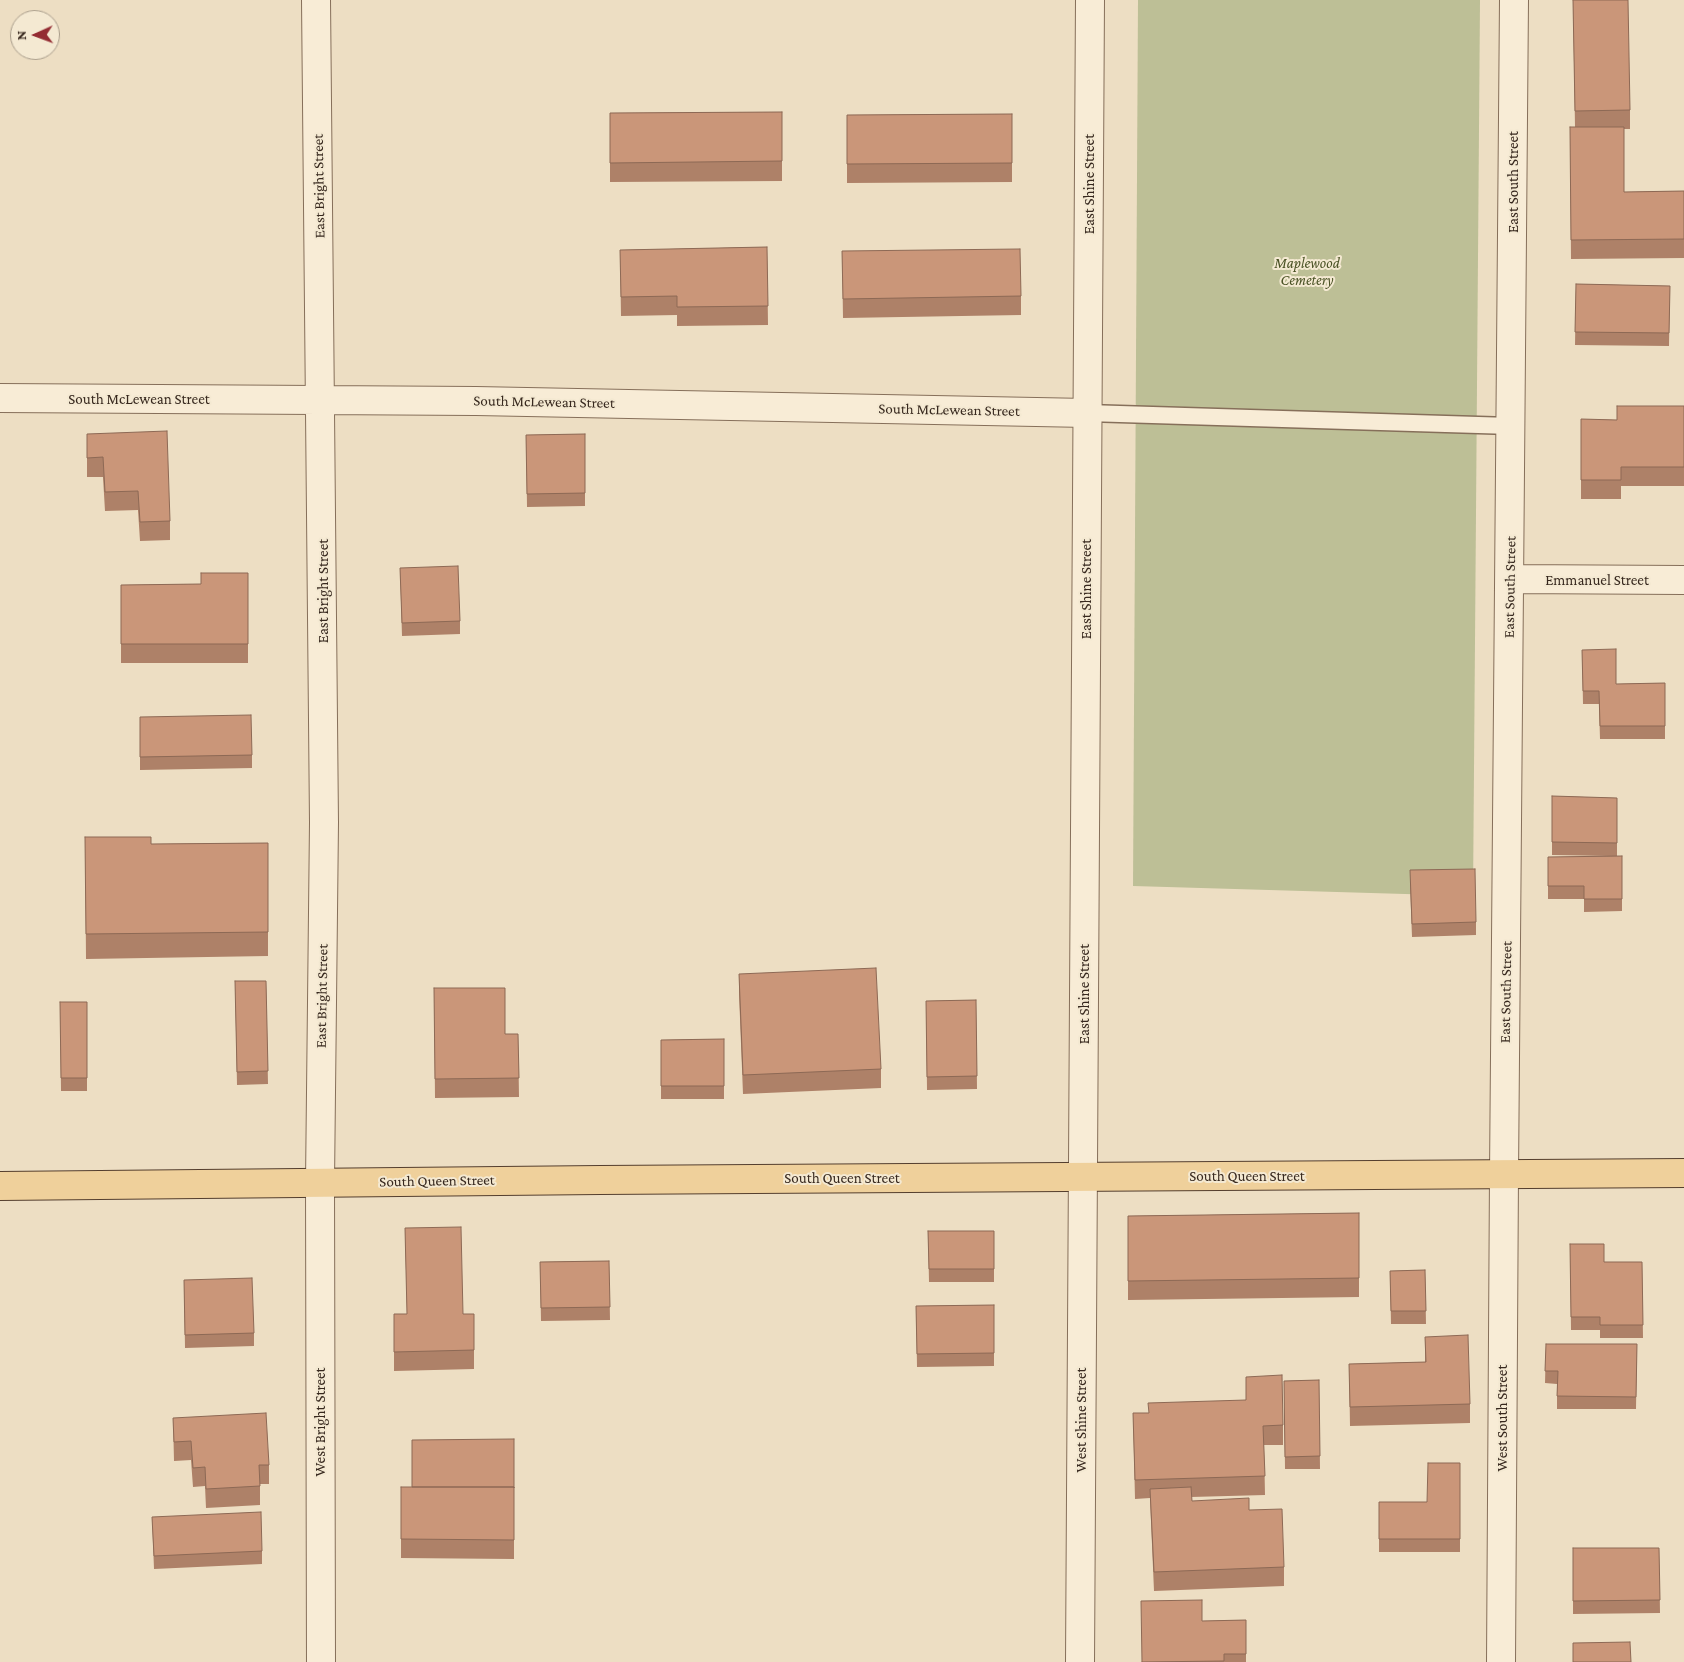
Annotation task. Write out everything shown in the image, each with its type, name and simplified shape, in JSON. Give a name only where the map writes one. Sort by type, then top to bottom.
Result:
[{"type":"main road","name":"South Queen Street","points":[[0,1186],[320,1182],[1684,1173]]},
{"type":"street","name":"East Bright Street","points":[[316,0],[324,822],[320,1182]]},
{"type":"street","name":"East Shine Street","points":[[1082,1177],[1090,0]]},
{"type":"street","name":"East South Street","points":[[1504,1174],[1514,0]]},
{"type":"street","name":"South McLewean Street","points":[[0,398],[476,401],[1088,413]]},
{"type":"street","name":"Emmanuel Street","points":[[1510,579],[1684,580]]},
{"type":"street","name":"West South Street","points":[[1501,1662],[1504,1174]]},
{"type":"street","name":"West Shine Street","points":[[1080,1662],[1082,1177]]},
{"type":"street","name":"West Bright Street","points":[[320,1182],[321,1662]]},
{"type":"lane","points":[[1088,413],[1511,426]]},
{"type":"green space","name":"Maplewood Cemetery","points":[[1138,0],[1480,0],[1473,896],[1133,886]]},
{"type":"building","points":[[1573,0],[1628,0],[1630,110],[1575,111]]},
{"type":"building","points":[[782,112],[782,161],[610,163],[610,113]]},
{"type":"building","points":[[1012,114],[1012,163],[847,164],[847,115]]},
{"type":"building","points":[[1570,127],[1624,127],[1624,192],[1684,191],[1684,239],[1571,240]]},
{"type":"building","points":[[767,247],[768,306],[677,307],[677,296],[621,297],[620,250]]},
{"type":"building","points":[[1020,249],[1021,296],[843,299],[842,251]]},
{"type":"building","points":[[1576,284],[1670,286],[1669,333],[1575,332]]},
{"type":"building","points":[[1617,406],[1684,406],[1684,467],[1621,467],[1621,480],[1581,480],[1581,419],[1617,420]]},
{"type":"building","points":[[167,431],[170,521],[140,522],[138,491],[105,492],[103,457],[87,458],[87,434]]},
{"type":"building","points":[[585,434],[585,493],[527,494],[526,435]]},
{"type":"building","points":[[458,566],[460,621],[402,623],[400,568]]},
{"type":"building","points":[[201,573],[248,573],[248,644],[121,644],[121,585],[201,584]]},
{"type":"building","points":[[1616,649],[1616,684],[1665,683],[1665,726],[1600,726],[1599,691],[1583,691],[1582,650]]},
{"type":"building","points":[[251,715],[252,755],[140,757],[140,717]]},
{"type":"building","points":[[1552,796],[1617,798],[1617,843],[1552,842]]},
{"type":"building","points":[[85,837],[151,837],[151,844],[268,843],[268,932],[86,934]]},
{"type":"building","points":[[1622,856],[1622,899],[1584,899],[1584,886],[1548,886],[1548,857]]},
{"type":"building","points":[[1475,869],[1476,922],[1412,924],[1410,870]]},
{"type":"building","points":[[876,968],[881,1069],[743,1075],[739,974]]},
{"type":"building","points":[[235,981],[266,981],[268,1071],[237,1072]]},
{"type":"building","points":[[434,988],[505,988],[505,1034],[518,1034],[519,1078],[435,1079]]},
{"type":"building","points":[[976,1000],[977,1076],[927,1077],[926,1001]]},
{"type":"building","points":[[60,1002],[87,1002],[87,1078],[61,1078]]},
{"type":"building","points":[[724,1039],[724,1086],[661,1086],[661,1040]]},
{"type":"building","points":[[1359,1213],[1359,1278],[1128,1281],[1128,1216]]},
{"type":"building","points":[[461,1227],[463,1314],[474,1314],[474,1350],[394,1352],[394,1314],[407,1314],[405,1228]]},
{"type":"building","points":[[928,1231],[994,1231],[994,1269],[929,1269]]},
{"type":"building","points":[[1570,1244],[1604,1244],[1604,1262],[1642,1262],[1643,1325],[1600,1325],[1600,1317],[1571,1317]]},
{"type":"building","points":[[609,1261],[610,1307],[541,1308],[540,1262]]},
{"type":"building","points":[[1425,1270],[1426,1311],[1391,1311],[1390,1271]]},
{"type":"building","points":[[252,1278],[254,1333],[185,1335],[184,1280]]},
{"type":"building","points":[[994,1305],[994,1353],[917,1354],[916,1306]]},
{"type":"building","points":[[1468,1335],[1470,1404],[1350,1407],[1349,1364],[1426,1362],[1425,1337]]},
{"type":"building","points":[[1546,1344],[1637,1344],[1636,1397],[1557,1396],[1558,1371],[1545,1371]]},
{"type":"building","points":[[1282,1375],[1283,1425],[1263,1426],[1265,1476],[1135,1480],[1133,1413],[1149,1413],[1148,1403],[1246,1400],[1246,1377]]},
{"type":"building","points":[[1319,1380],[1320,1456],[1285,1457],[1284,1381]]},
{"type":"building","points":[[266,1413],[269,1465],[259,1465],[260,1486],[206,1489],[205,1467],[193,1468],[191,1441],[174,1442],[173,1418]]},
{"type":"building","points":[[514,1439],[514,1487],[412,1487],[412,1440]]},
{"type":"building","points":[[1428,1463],[1460,1463],[1460,1539],[1379,1539],[1379,1502],[1427,1502]]},
{"type":"building","points":[[401,1487],[514,1487],[514,1540],[401,1539]]},
{"type":"building","points":[[1191,1487],[1192,1501],[1249,1498],[1249,1510],[1282,1509],[1284,1567],[1154,1572],[1150,1489]]},
{"type":"building","points":[[261,1512],[262,1551],[154,1556],[152,1517]]},
{"type":"building","points":[[1573,1548],[1659,1548],[1660,1600],[1573,1601]]},
{"type":"building","points":[[1202,1600],[1202,1621],[1246,1620],[1246,1654],[1224,1654],[1224,1661],[1142,1662],[1141,1601]]},
{"type":"building","points":[[1630,1642],[1631,1662],[1573,1662],[1573,1643]]}]
